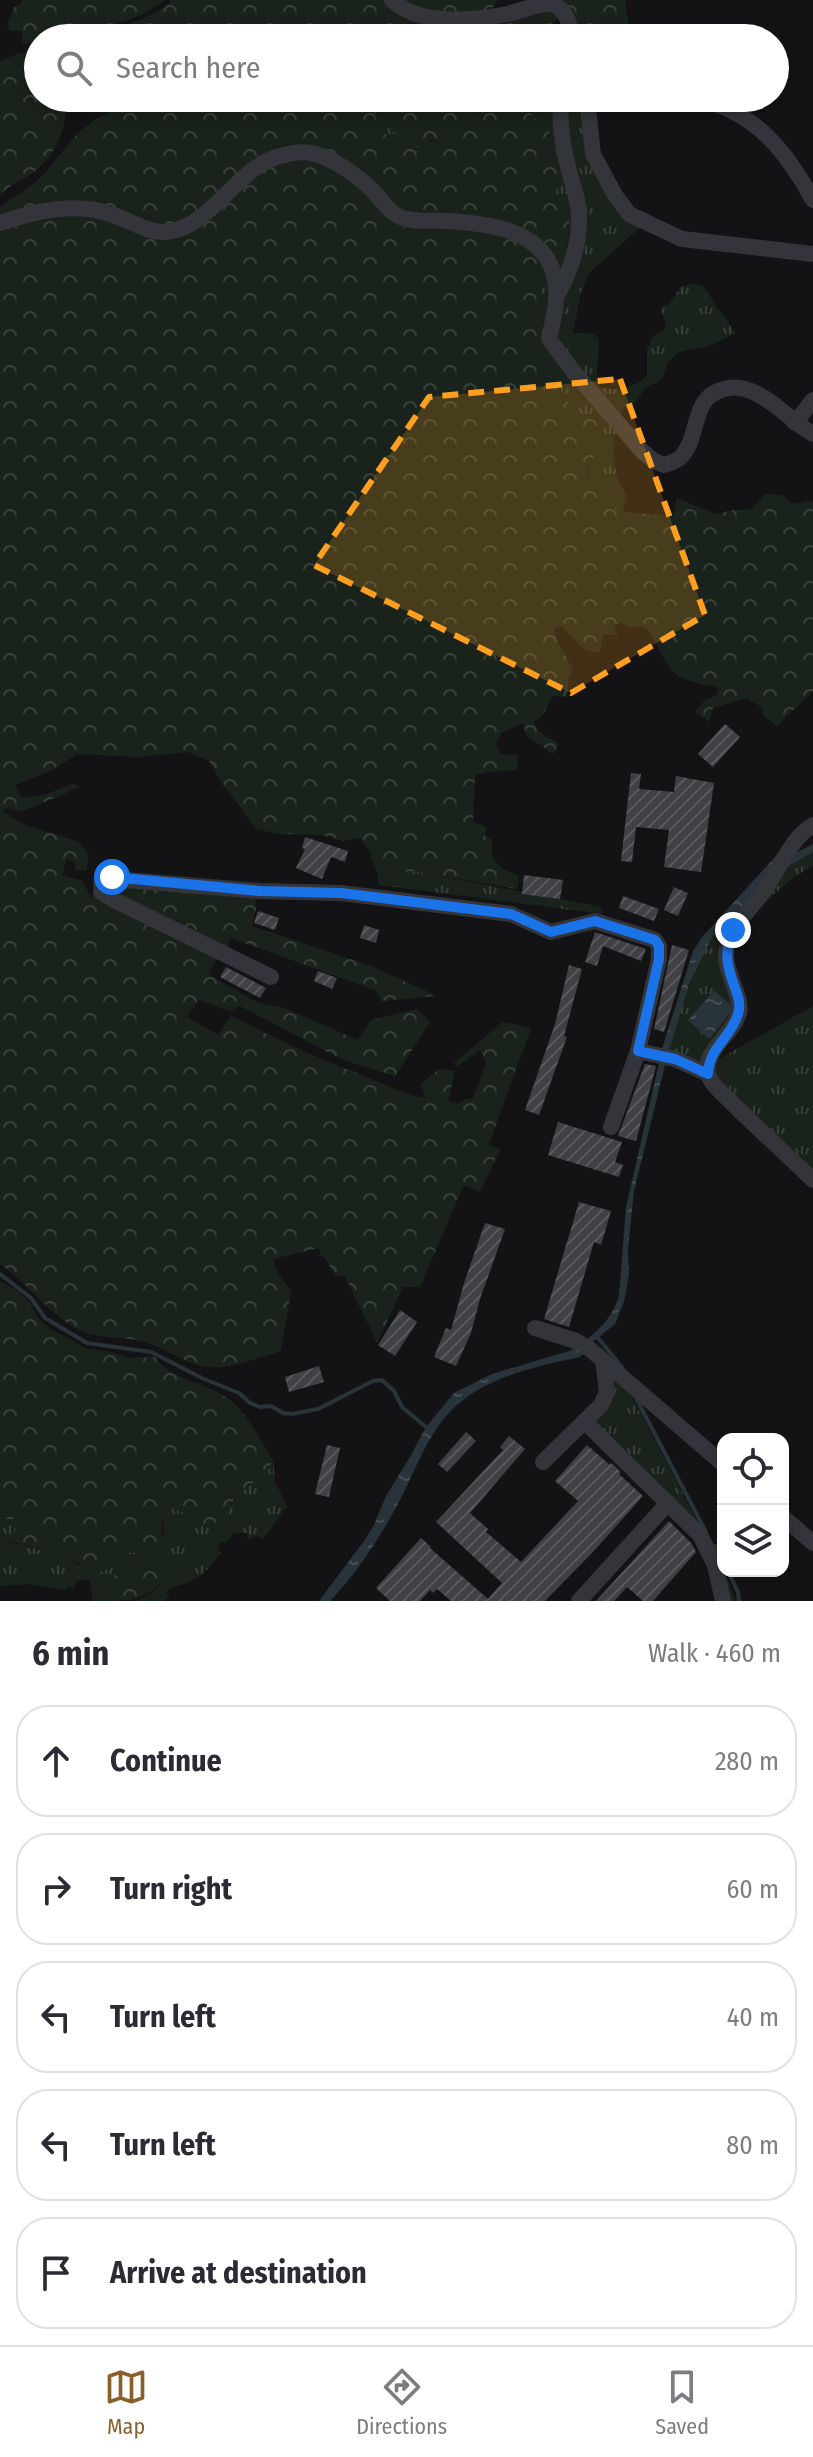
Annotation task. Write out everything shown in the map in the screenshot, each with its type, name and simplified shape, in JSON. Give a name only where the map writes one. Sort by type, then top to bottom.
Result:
[{"type":"street","points":[[392,0],[417,14],[438,18],[495,16],[549,4],[562,10],[570,24]]},
{"type":"street","points":[[556,297],[570,271],[580,217],[566,159],[559,112]]},
{"type":"street","points":[[588,112],[593,154],[629,214],[682,239],[813,254]]},
{"type":"street","points":[[735,112],[777,143],[813,200]]},
{"type":"street","points":[[0,223],[28,214],[68,208],[108,213],[160,232],[176,230],[189,225],[260,165],[278,156],[310,152],[338,164],[359,179],[399,217],[495,225],[515,232],[537,248],[547,260],[556,281],[549,339],[573,371],[654,461],[664,465],[679,459],[708,396],[728,387],[754,392],[813,434]]},
{"type":"street","points":[[795,423],[813,400]]},
{"type":"street","points":[[813,825],[793,846],[762,894],[739,921],[729,940],[726,956],[728,971],[739,1001],[739,1013],[708,1061],[712,1083],[813,1180]]},
{"type":"street","points":[[271,977],[114,900],[101,892],[102,878],[260,891],[341,893],[511,914],[551,932],[595,921],[655,940],[659,946],[659,959],[644,1052],[611,1127]]},
{"type":"street","points":[[644,1052],[675,1059],[708,1074]]},
{"type":"street","points":[[535,1328],[576,1341],[597,1355],[717,1459]]},
{"type":"street","points":[[543,1462],[601,1405],[607,1392],[597,1355]]},
{"type":"street","points":[[585,1422],[700,1535],[715,1565],[723,1601]]},
{"type":"street","points":[[579,1601],[668,1503]]},
{"type":"street","points":[[789,1522],[813,1543]]},
{"type":"highlighted area","points":[[620,379],[705,615],[571,693],[314,565],[429,397]]},
{"type":"green space","points":[[22,0],[165,0],[139,16],[113,24],[24,24],[23,44],[22,31],[10,31],[7,25],[14,7]]},
{"type":"green space","points":[[389,0],[465,24],[128,24],[171,2]]},
{"type":"green space","points":[[397,0],[498,0],[489,13],[439,14]]},
{"type":"green space","points":[[550,0],[625,0],[628,24],[566,24]]},
{"type":"green space","points":[[549,6],[563,16],[551,24],[490,24],[492,18]]},
{"type":"green space","points":[[24,52],[24,112],[66,112],[65,119],[63,130],[47,160],[0,195],[0,61]]},
{"type":"green space","points":[[111,112],[374,112],[391,139],[415,147],[444,142],[473,126],[486,112],[529,112],[540,123],[548,124],[550,137],[541,145],[540,154],[547,161],[558,163],[562,180],[557,186],[555,198],[560,206],[566,205],[570,209],[569,232],[563,253],[555,266],[532,240],[401,214],[340,161],[278,153],[187,222],[161,229],[109,210],[0,220],[0,207],[41,177],[75,137]]},
{"type":"green space","points":[[374,112],[379,112],[430,142],[463,125],[477,112],[486,112],[473,126],[443,142],[414,147],[390,139]]},
{"type":"green space","points":[[381,112],[477,112],[462,127],[427,141],[409,140],[394,133]]},
{"type":"green space","points":[[529,112],[561,112],[578,217],[561,276],[555,266],[565,249],[569,229],[555,194],[562,180],[558,163],[546,161],[540,154],[544,141],[540,123]]},
{"type":"green space","points":[[567,112],[584,112],[589,155],[643,225],[590,272],[581,292],[573,333],[594,334],[599,339],[598,385],[611,389],[624,388],[637,384],[647,376],[647,350],[653,336],[663,331],[666,324],[660,307],[668,305],[681,287],[692,284],[703,286],[735,333],[712,345],[679,352],[668,362],[662,379],[645,388],[634,404],[624,407],[619,418],[552,338],[574,273],[577,185]]},
{"type":"green space","points":[[309,155],[337,166],[385,209],[494,228],[537,252],[543,307],[541,354],[568,402],[581,414],[602,421],[592,437],[599,443],[600,451],[587,470],[591,480],[609,495],[611,508],[623,512],[673,516],[677,498],[716,514],[750,510],[765,494],[782,495],[795,503],[813,502],[813,691],[777,726],[763,716],[762,707],[746,698],[713,708],[709,722],[695,712],[704,701],[717,695],[719,688],[686,680],[676,674],[645,627],[628,627],[621,622],[614,626],[618,635],[603,634],[600,653],[586,651],[560,625],[554,629],[557,641],[573,669],[567,697],[553,696],[542,716],[534,722],[539,732],[559,744],[553,754],[526,735],[523,723],[501,733],[496,744],[501,754],[517,755],[517,770],[475,775],[473,822],[486,827],[485,836],[492,840],[492,854],[497,864],[519,876],[517,889],[415,871],[377,873],[369,850],[360,838],[344,841],[321,835],[280,834],[256,829],[209,761],[188,752],[139,757],[78,754],[50,771],[15,785],[22,798],[47,794],[72,784],[80,787],[21,812],[8,808],[2,811],[25,825],[79,842],[89,855],[86,871],[75,870],[75,862],[66,860],[62,875],[83,881],[89,894],[130,917],[219,956],[208,974],[258,1003],[284,1008],[358,1040],[371,1020],[417,1009],[430,1022],[395,1076],[343,1060],[240,1006],[230,1011],[199,1000],[187,1017],[218,1035],[231,1016],[303,1051],[410,1095],[426,1098],[421,1084],[439,1069],[455,1071],[448,1101],[459,1104],[473,1098],[486,1063],[480,1050],[458,1066],[454,1063],[503,1022],[531,1028],[489,1144],[500,1150],[480,1192],[464,1185],[420,1287],[403,1287],[377,1343],[345,1276],[335,1276],[319,1248],[273,1259],[276,1270],[291,1292],[281,1351],[239,1364],[207,1367],[143,1342],[82,1332],[55,1314],[0,1264],[0,226],[69,211],[176,233],[262,167]]},
{"type":"green space","points":[[537,252],[549,268],[546,340],[618,426],[614,453],[616,471],[627,496],[623,512],[611,508],[609,495],[594,485],[590,478],[589,451],[594,416],[581,414],[567,402],[541,353],[543,307]]},
{"type":"green space","points":[[813,852],[813,865],[742,922],[781,871]]},
{"type":"green space","points":[[415,871],[601,907],[602,914],[379,885],[377,873]]},
{"type":"green space","points":[[109,884],[255,895],[252,926],[371,966],[437,996],[382,1001],[377,991],[231,938],[226,951],[107,890]]},
{"type":"green space","points":[[758,889],[720,967],[736,1011],[701,1062],[669,1051],[685,994],[702,952],[721,926]]},
{"type":"green space","points":[[813,1006],[813,1175],[718,1085],[710,1064]]},
{"type":"green space","points":[[0,1281],[18,1291],[30,1303],[38,1318],[51,1329],[87,1349],[129,1358],[155,1357],[173,1373],[228,1398],[247,1418],[273,1460],[267,1472],[236,1496],[226,1514],[211,1527],[171,1508],[162,1513],[162,1546],[156,1555],[169,1572],[147,1594],[121,1601],[99,1601],[109,1587],[111,1576],[124,1574],[139,1565],[135,1552],[118,1555],[104,1572],[10,1541],[20,1519],[0,1519]]},
{"type":"green space","points":[[611,1375],[631,1390],[717,1563],[596,1422]]},
{"type":"green space","points":[[273,1460],[275,1481],[287,1507],[266,1535],[262,1539],[256,1536],[248,1540],[247,1533],[234,1533],[226,1543],[221,1542],[217,1547],[221,1553],[208,1569],[196,1579],[170,1589],[166,1592],[169,1598],[164,1601],[136,1601],[161,1584],[156,1555],[164,1533],[162,1513],[171,1508],[188,1513],[197,1521],[232,1505],[241,1491]]},
{"type":"green space","points":[[0,1519],[21,1519],[10,1542],[63,1556],[76,1564],[104,1572],[118,1555],[135,1552],[139,1565],[111,1585],[99,1601],[91,1601],[93,1595],[89,1580],[77,1581],[73,1589],[68,1586],[67,1590],[29,1584],[0,1586]]},
{"type":"green space","points":[[721,1577],[727,1577],[735,1601],[728,1601]]},
{"type":"water","points":[[813,844],[813,852],[770,877],[712,937],[689,984],[669,1051],[662,1049],[693,951],[703,936],[774,858],[792,855]]},
{"type":"water","points":[[714,990],[734,1008],[709,1039],[688,1020]]},
{"type":"water","points":[[660,1059],[666,1061],[634,1191],[628,1249],[629,1274],[624,1302],[615,1324],[590,1344],[586,1340],[607,1320],[619,1295],[626,1207]]},
{"type":"water","points":[[578,1346],[587,1351],[580,1357],[499,1380],[456,1406],[430,1438],[400,1500],[368,1553],[330,1601],[319,1601],[364,1541],[426,1427],[454,1393],[492,1374]]},
{"type":"building","points":[[725,724],[740,737],[713,767],[698,754]]},
{"type":"building","points":[[631,773],[641,774],[639,789],[674,792],[676,776],[714,783],[701,872],[664,867],[669,830],[636,827],[632,862],[621,861]]},
{"type":"building","points":[[305,837],[348,851],[345,862],[331,857],[322,879],[296,868],[305,849],[302,848]]},
{"type":"building","points":[[524,875],[563,880],[560,899],[522,894]]},
{"type":"building","points":[[674,887],[688,893],[678,916],[664,910]]},
{"type":"building","points":[[623,896],[659,909],[654,921],[619,908]]},
{"type":"building","points":[[258,911],[279,918],[275,930],[254,923]]},
{"type":"building","points":[[364,925],[379,930],[376,943],[360,938]]},
{"type":"building","points":[[595,932],[646,949],[641,961],[603,946],[597,966],[585,962]]},
{"type":"building","points":[[672,945],[689,950],[664,1032],[654,1029]]},
{"type":"building","points":[[569,965],[582,969],[564,1036],[567,1037],[539,1115],[525,1110],[555,1024]]},
{"type":"building","points":[[226,967],[266,988],[260,998],[220,977]]},
{"type":"building","points":[[318,971],[337,978],[332,989],[314,981]]},
{"type":"building","points":[[645,1064],[656,1066],[636,1141],[618,1136]]},
{"type":"building","points":[[558,1122],[622,1142],[615,1162],[623,1165],[619,1177],[548,1155]]},
{"type":"building","points":[[579,1202],[611,1211],[601,1245],[594,1242],[569,1327],[544,1319]]},
{"type":"building","points":[[485,1223],[505,1229],[471,1333],[456,1366],[434,1357],[446,1328],[451,1330]]},
{"type":"building","points":[[400,1310],[417,1322],[395,1356],[378,1345]]},
{"type":"building","points":[[319,1366],[324,1382],[289,1392],[285,1377]]},
{"type":"building","points":[[466,1432],[476,1441],[447,1472],[438,1464]]},
{"type":"building","points":[[509,1436],[525,1449],[470,1513],[488,1529],[486,1532],[521,1562],[578,1501],[555,1481],[587,1445],[621,1472],[619,1474],[643,1496],[545,1601],[451,1601],[437,1589],[433,1593],[430,1590],[420,1601],[390,1601],[376,1588],[421,1538],[488,1599],[502,1583],[436,1522],[503,1450],[500,1447]]},
{"type":"building","points":[[327,1445],[340,1448],[329,1497],[315,1494]]},
{"type":"building","points":[[669,1521],[696,1552],[653,1601],[643,1601],[627,1587],[614,1601],[596,1601]]},
{"type":"waterway","points":[[0,1274],[31,1298],[45,1318],[87,1343],[151,1352],[239,1393],[260,1407],[271,1406],[292,1414],[318,1409],[373,1381],[382,1380],[394,1391],[402,1407],[426,1427]]},
{"type":"waterway","points":[[598,1338],[622,1367]]},
{"type":"waterway","points":[[636,1398],[706,1532]]},
{"type":"waterway","points":[[715,1546],[717,1550]]},
{"type":"waterway","points":[[731,1577],[739,1601]]},
{"type":"route","points":[[112,877],[260,891],[341,893],[511,914],[551,932],[595,921],[655,940],[659,946],[659,959],[638,1051],[675,1059],[708,1074],[708,1061],[739,1013],[739,1001],[726,956],[733,930]]}]
